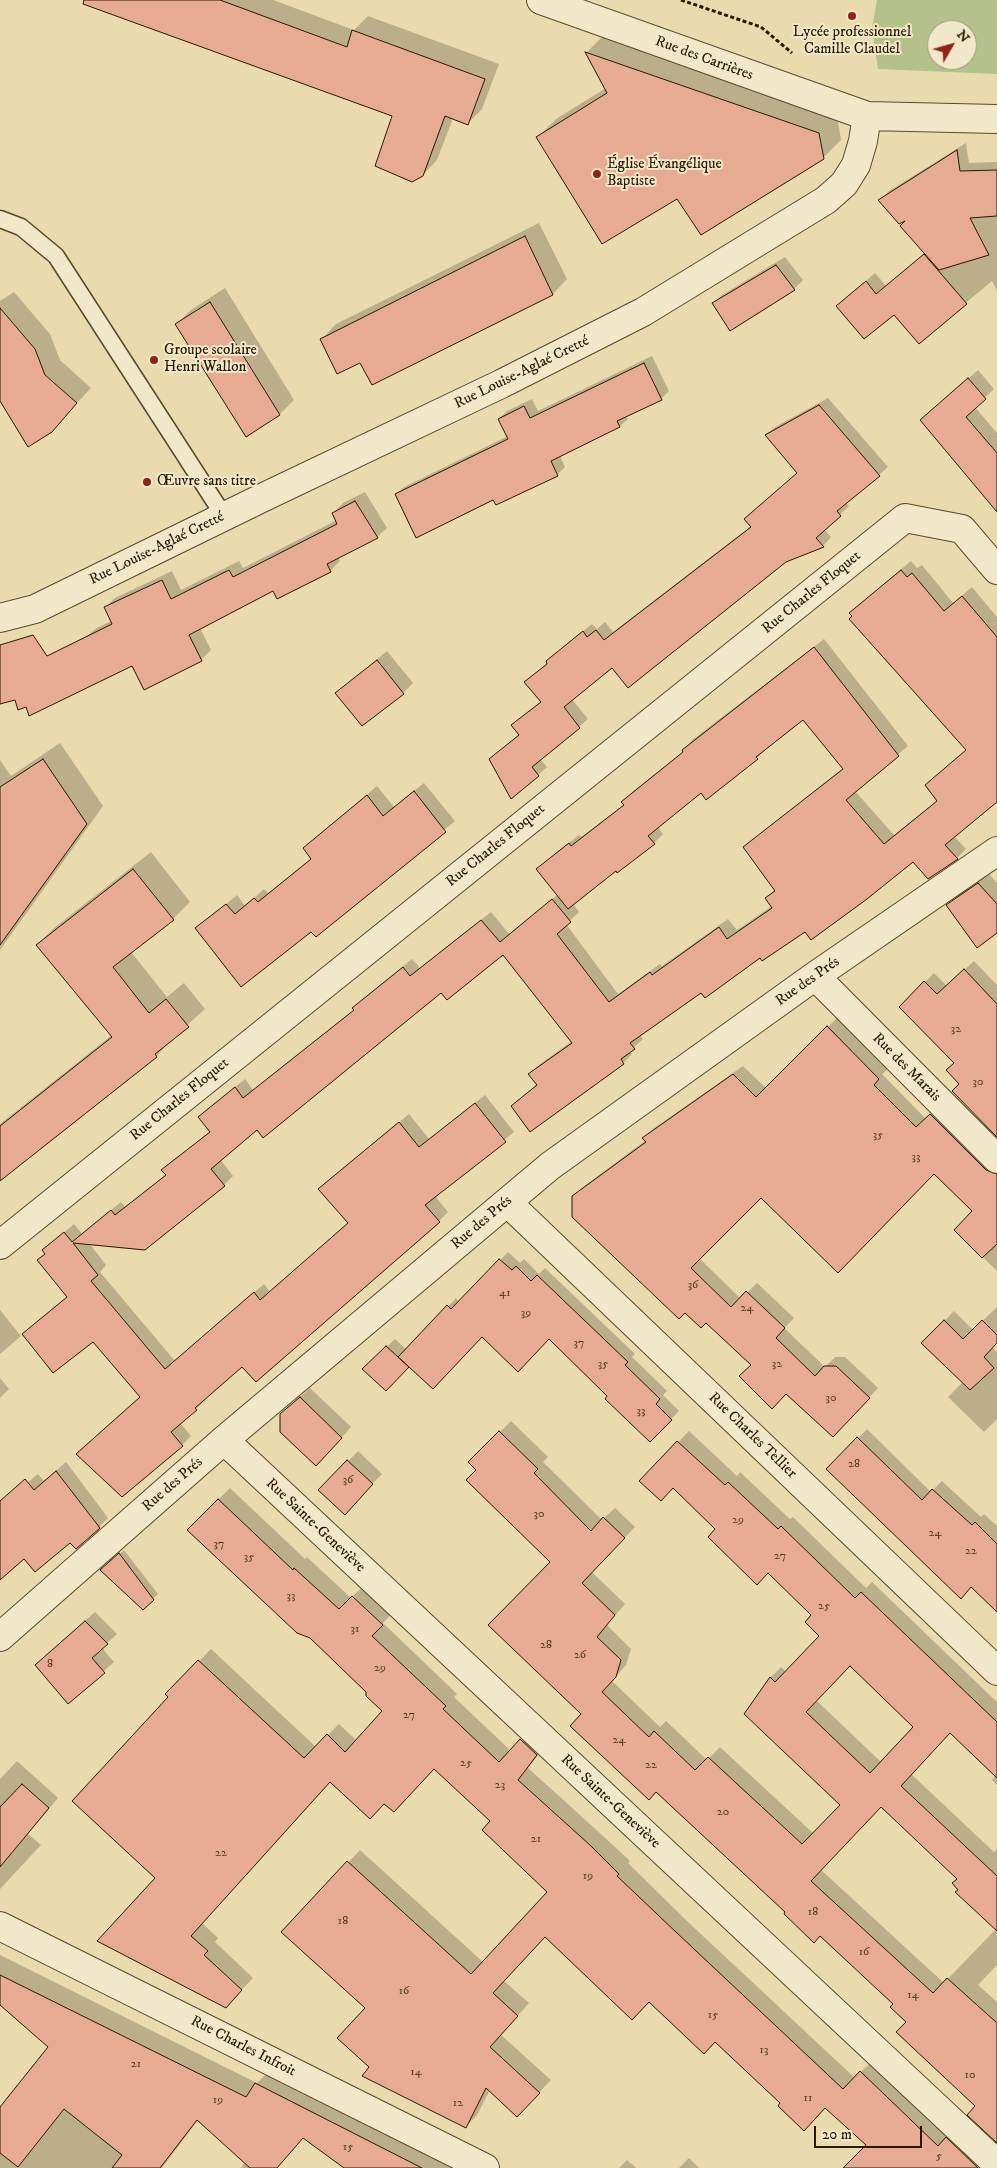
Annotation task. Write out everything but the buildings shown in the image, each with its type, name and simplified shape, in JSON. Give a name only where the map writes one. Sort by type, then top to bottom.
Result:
[{"type":"street","name":"Rue des Carrières","points":[[541,0],[867,116]]},
{"type":"street","points":[[867,116],[997,119]]},
{"type":"street","name":"Rue Louise-Aglaé Cretté","points":[[0,618],[35,609],[224,516],[502,384],[643,312],[826,200],[844,184],[856,165],[863,141],[867,116]]},
{"type":"street","name":"Rue Charles Floquet","points":[[0,1246],[905,518],[962,529],[997,570]]},
{"type":"street","name":"Rue des Prés","points":[[0,1637],[224,1440],[550,1166],[815,976],[997,851]]},
{"type":"street","name":"Rue des Marais","points":[[815,976],[997,1159]]},
{"type":"street","name":"Rue Charles Tellier","points":[[507,1202],[997,1671]]},
{"type":"street","name":"Rue Sainte-Geneviève","points":[[224,1440],[997,2164]]},
{"type":"street","name":"Rue Charles Infroit","points":[[0,1926],[485,2168]]},
{"type":"lane","points":[[0,219],[21,227],[56,256],[224,516]]},
{"type":"green space","points":[[877,0],[997,0],[997,74],[878,69],[872,28]]},
{"type":"place","name":"Lycée professionnel Camille Claudel","points":[[852,16]]},
{"type":"place","name":"Église Évangélique Baptiste","points":[[597,174]]},
{"type":"place","name":"Groupe scolaire Henri Wallon","points":[[154,360]]},
{"type":"place","name":"Œuvre sans titre","points":[[147,482]]}]
